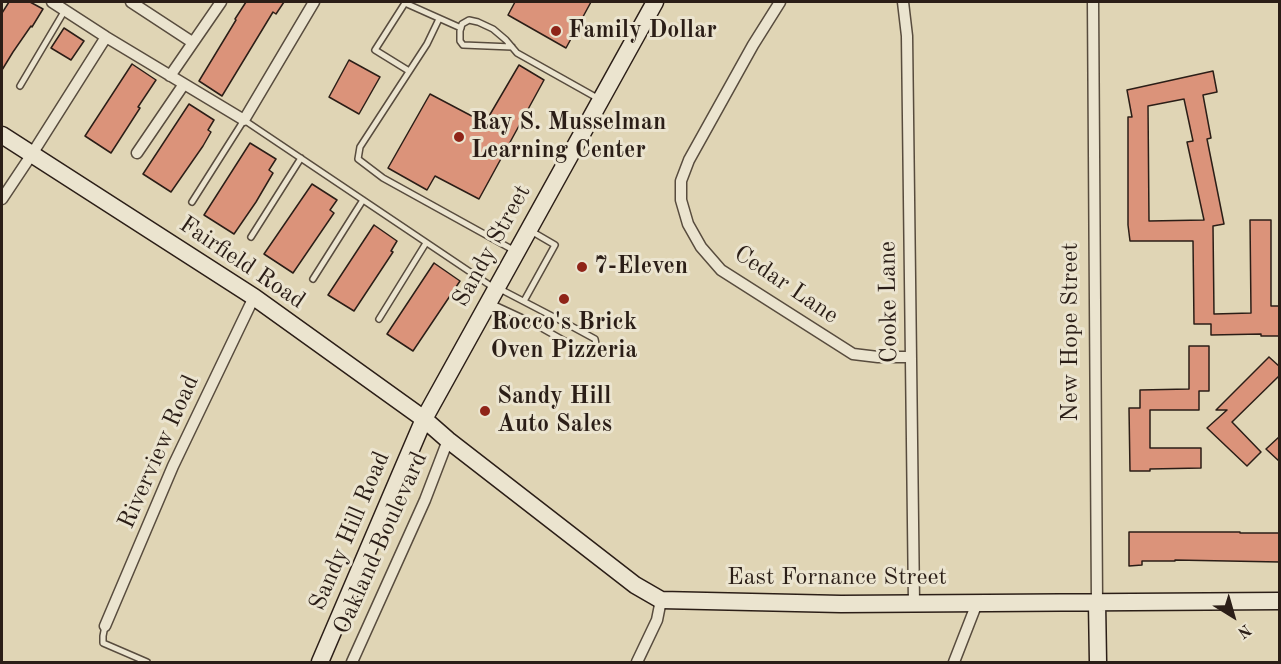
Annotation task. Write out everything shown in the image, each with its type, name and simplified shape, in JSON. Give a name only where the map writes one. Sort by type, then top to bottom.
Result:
[{"type":"main road","name":"Sandy Street","points":[[424,419],[654,2]]},
{"type":"main road","name":"Fairfield Road","points":[[2,135],[254,297],[424,419],[448,440]]},
{"type":"main road","name":"Sandy Hill Road","points":[[320,663],[424,419]]},
{"type":"main road","name":"East Fornance Street","points":[[448,440],[635,585],[661,600],[841,604],[1280,601]]},
{"type":"main road","name":"New Hope Street","points":[[1097,602],[1098,663]]},
{"type":"street","points":[[54,2],[106,37],[244,120],[314,2]]},
{"type":"street","points":[[131,2],[192,42]]},
{"type":"street","points":[[170,76],[220,2]]},
{"type":"street","name":"Cedar Lane","points":[[780,2],[753,45],[689,160],[681,181],[681,200],[688,224],[701,247],[721,270],[853,354],[911,357]]},
{"type":"street","name":"Cooke Lane","points":[[903,2],[907,36],[914,603]]},
{"type":"street","name":"New Hope Street","points":[[1093,2],[1097,602]]},
{"type":"street","points":[[2,200],[106,37]]},
{"type":"street","points":[[137,153],[184,84]]},
{"type":"street","name":"Riverview Road","points":[[105,626],[173,466],[254,297]]},
{"type":"street","name":"Oakland Boulevard","points":[[352,663],[425,500],[448,440]]},
{"type":"street","points":[[637,663],[657,620],[661,600]]},
{"type":"street","points":[[954,663],[977,603]]},
{"type":"lane","points":[[409,71],[375,50],[405,3],[461,28]]},
{"type":"lane","points":[[20,86],[65,10]]},
{"type":"lane","points":[[439,19],[427,44],[360,147],[358,159],[383,178],[517,251]]},
{"type":"lane","points":[[512,47],[463,45],[459,37],[462,24],[469,20],[478,22],[497,32],[512,47],[517,53],[601,100]]},
{"type":"lane","points":[[192,202],[244,120],[426,243],[531,322],[586,353],[592,351],[596,344],[595,339],[524,301],[494,293]]},
{"type":"lane","points":[[251,237],[301,158]]},
{"type":"lane","points":[[314,279],[363,200]]},
{"type":"lane","points":[[524,301],[555,245],[529,230]]},
{"type":"lane","points":[[378,319],[426,243]]},
{"type":"lane","points":[[105,626],[104,643],[147,663]]},
{"type":"building","points":[[9,2],[30,2],[43,9],[2,70],[2,13]]},
{"type":"building","points":[[246,2],[284,2],[276,14],[273,12],[222,96],[199,81]]},
{"type":"building","name":"Family Dollar","points":[[515,2],[591,2],[566,48],[508,15]]},
{"type":"building","points":[[64,28],[84,41],[71,60],[51,48]]},
{"type":"building","points":[[349,60],[380,77],[359,114],[329,97]]},
{"type":"building","points":[[132,64],[156,80],[111,153],[85,136]]},
{"type":"building","name":"Ray S. Musselman Learning Center","points":[[519,65],[544,80],[479,199],[435,176],[427,190],[388,168],[430,94],[485,123]]},
{"type":"building","points":[[1213,71],[1217,92],[1203,95],[1211,138],[1207,139],[1224,224],[1213,226],[1214,314],[1251,313],[1250,220],[1271,220],[1271,306],[1280,306],[1280,336],[1211,335],[1211,324],[1194,324],[1193,241],[1130,241],[1128,117],[1132,117],[1127,90]],"holes":[[[1184,99],[1193,141],[1187,142],[1204,220],[1149,221],[1148,106]]]},
{"type":"building","points":[[189,104],[214,120],[208,130],[211,132],[203,146],[171,192],[143,174]]},
{"type":"building","points":[[250,143],[276,159],[269,170],[273,173],[234,234],[204,215]]},
{"type":"building","points":[[312,184],[337,200],[330,210],[334,213],[293,273],[264,254]]},
{"type":"building","points":[[374,225],[397,241],[391,251],[393,252],[354,311],[328,295]]},
{"type":"building","points":[[434,263],[460,281],[413,351],[387,334]]},
{"type":"building","points":[[1189,346],[1209,346],[1209,391],[1199,391],[1199,410],[1150,410],[1150,448],[1201,448],[1201,468],[1130,471],[1129,408],[1140,408],[1140,390],[1189,389]]},
{"type":"building","points":[[1269,357],[1280,367],[1280,375],[1232,422],[1261,452],[1247,466],[1207,428],[1227,410],[1216,410]]},
{"type":"building","points":[[1280,436],[1280,462],[1266,449]]},
{"type":"building","points":[[1129,532],[1280,533],[1280,562],[1175,560],[1142,561],[1142,565],[1129,566]]},
{"type":"place","name":"Family Dollar","points":[[556,31]]},
{"type":"place","name":"Ray S. Musselman Learning Center","points":[[459,137]]},
{"type":"place","name":"7-Eleven","points":[[582,267]]},
{"type":"place","name":"Rocco's Brick Oven Pizzeria","points":[[564,299]]},
{"type":"place","name":"Sandy Hill Auto Sales","points":[[485,411]]}]
